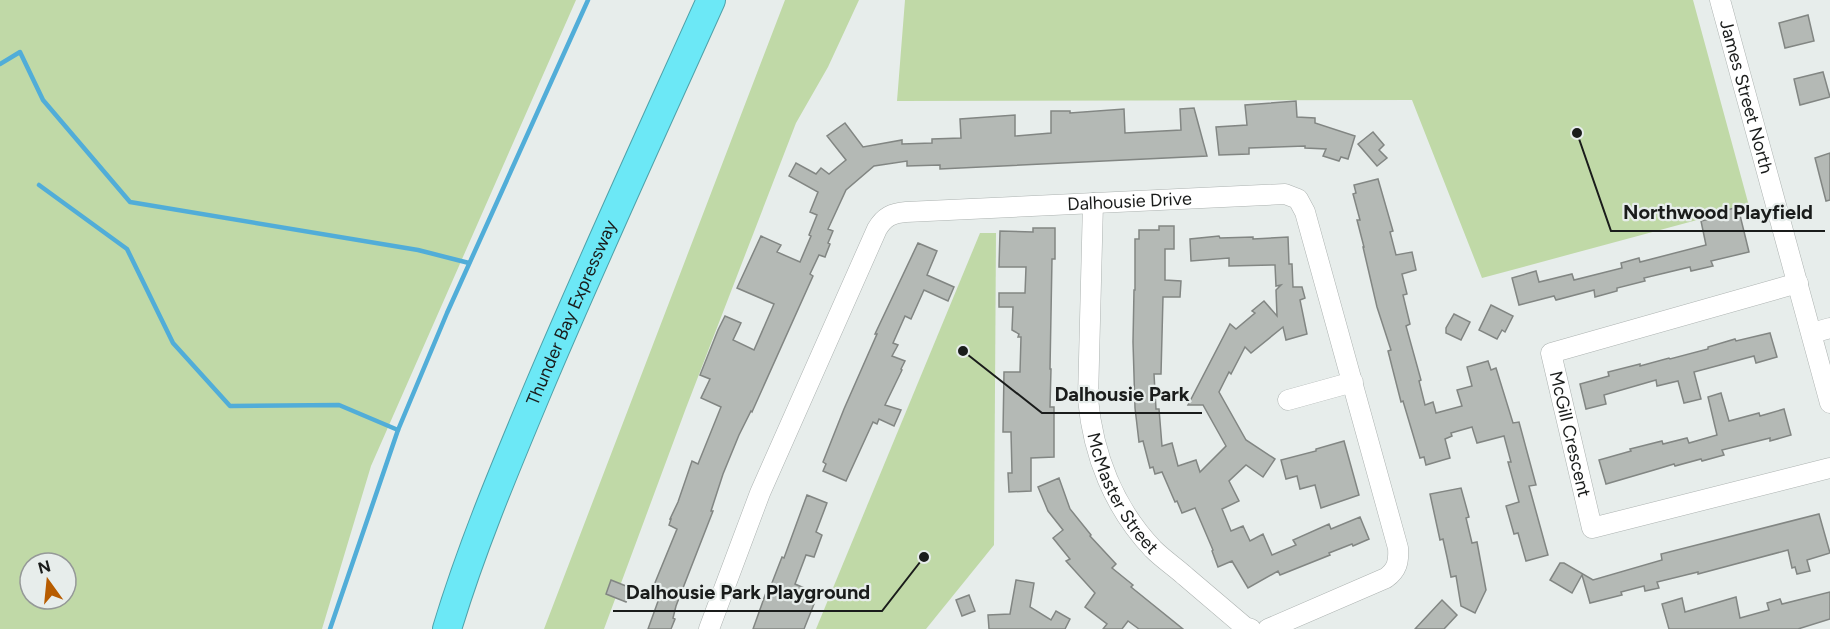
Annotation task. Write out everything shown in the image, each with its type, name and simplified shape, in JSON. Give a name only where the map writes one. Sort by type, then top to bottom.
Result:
[{"type":"highway","name":"Thunder Bay Expressway","points":[[427,629],[437,594],[485,467],[558,294],[690,0]]},
{"type":"highway","name":"Thunder Bay Expressway","points":[[447,629],[508,460],[575,301],[711,0]]},
{"type":"street","name":"James Street North","points":[[1720,0],[1798,283],[1821,331],[1830,402]]},
{"type":"street","name":"Dalhousie Drive","points":[[709,629],[763,484],[876,229],[888,216],[906,212],[1285,194],[1298,199],[1305,212],[1398,548],[1397,567],[1386,579],[1269,629]]},
{"type":"street","name":"McMaster Street","points":[[1093,203],[1088,399],[1090,424],[1096,450],[1114,494],[1155,551],[1245,627],[1251,629]]},
{"type":"street","name":"McGill Crescent","points":[[1798,283],[1551,353],[1592,528],[1830,468]]},
{"type":"street","points":[[1288,400],[1353,382]]},
{"type":"green space","points":[[0,0],[576,0],[371,466],[322,629],[0,629]]},
{"type":"green space","points":[[785,0],[859,0],[828,67],[796,123],[604,629],[544,629]]},
{"type":"green space","points":[[905,0],[1693,0],[1749,206],[1482,278],[1412,100],[897,101]]},
{"type":"green space","points":[[980,233],[996,233],[994,545],[926,629],[816,629]]},
{"type":"building","points":[[1808,15],[1814,41],[1785,48],[1779,23]]},
{"type":"building","points":[[1823,72],[1830,97],[1800,105],[1794,79]]},
{"type":"building","points":[[1296,101],[1297,117],[1315,118],[1315,123],[1355,136],[1348,159],[1341,157],[1339,161],[1323,156],[1326,149],[1305,148],[1305,146],[1249,148],[1249,154],[1219,155],[1216,127],[1247,125],[1245,105]]},
{"type":"building","points":[[1194,108],[1207,156],[940,169],[940,165],[907,166],[907,161],[874,166],[846,190],[828,229],[833,231],[825,257],[819,255],[810,274],[813,276],[723,474],[711,511],[713,511],[676,606],[671,629],[648,629],[661,593],[652,590],[677,529],[669,525],[670,519],[692,461],[698,464],[721,407],[701,398],[710,379],[700,375],[718,330],[725,316],[741,323],[733,340],[754,350],[774,304],[737,288],[761,236],[781,245],[777,252],[800,262],[811,236],[809,235],[817,215],[810,212],[818,192],[789,176],[796,163],[816,174],[821,168],[829,174],[846,160],[827,136],[845,123],[863,147],[902,140],[902,144],[932,143],[932,139],[961,138],[960,119],[1015,115],[1015,136],[1051,133],[1051,111],[1070,111],[1070,113],[1124,109],[1125,133],[1181,130],[1180,109]]},
{"type":"building","points":[[1373,132],[1384,145],[1379,150],[1387,158],[1377,166],[1358,144]]},
{"type":"building","points":[[1830,153],[1830,200],[1826,201],[1815,158]]},
{"type":"building","points":[[1378,179],[1393,231],[1390,232],[1396,255],[1412,252],[1416,270],[1402,274],[1407,294],[1403,295],[1410,324],[1406,326],[1421,380],[1419,381],[1425,405],[1433,402],[1436,413],[1462,406],[1457,390],[1472,386],[1467,367],[1488,361],[1491,370],[1496,368],[1513,423],[1519,422],[1536,485],[1529,486],[1548,555],[1526,561],[1518,533],[1514,534],[1506,506],[1519,502],[1508,462],[1511,462],[1504,436],[1477,443],[1472,427],[1451,433],[1452,436],[1445,439],[1450,458],[1426,465],[1424,457],[1420,458],[1403,401],[1401,402],[1388,351],[1391,350],[1377,307],[1353,194],[1356,193],[1354,185]]},
{"type":"building","points":[[1738,207],[1749,252],[1711,261],[1713,266],[1691,271],[1690,267],[1644,278],[1645,281],[1617,288],[1617,291],[1595,297],[1594,290],[1556,300],[1554,296],[1519,305],[1512,278],[1536,271],[1539,282],[1572,274],[1574,280],[1622,268],[1621,263],[1639,258],[1640,262],[1706,245],[1701,221],[1710,219],[1709,215]]},
{"type":"building","points":[[1159,226],[1174,226],[1174,249],[1165,249],[1165,280],[1181,281],[1180,297],[1163,297],[1161,374],[1154,374],[1156,409],[1159,409],[1162,446],[1172,443],[1178,466],[1196,460],[1200,472],[1226,446],[1203,405],[1188,405],[1230,324],[1236,329],[1255,313],[1252,311],[1264,301],[1277,316],[1276,290],[1281,285],[1276,286],[1275,265],[1229,266],[1229,258],[1191,261],[1190,239],[1219,236],[1220,238],[1253,237],[1253,239],[1288,237],[1293,287],[1302,287],[1305,298],[1300,300],[1307,334],[1286,340],[1283,327],[1251,353],[1245,347],[1219,392],[1246,440],[1275,459],[1263,477],[1246,465],[1229,481],[1239,501],[1222,509],[1231,531],[1243,526],[1250,541],[1263,534],[1272,555],[1296,545],[1293,540],[1329,524],[1331,529],[1360,517],[1369,539],[1329,553],[1330,555],[1280,575],[1278,571],[1248,588],[1232,561],[1218,567],[1195,508],[1182,513],[1162,472],[1155,474],[1153,467],[1150,468],[1143,441],[1139,442],[1135,408],[1133,342],[1135,239],[1139,239],[1139,230],[1159,230]]},
{"type":"building","points":[[1033,228],[1055,228],[1055,259],[1052,259],[1050,369],[1050,407],[1054,407],[1054,457],[1031,458],[1031,491],[1009,492],[1008,473],[1012,473],[1011,432],[1003,432],[1004,372],[1020,372],[1021,337],[1018,337],[1019,334],[1012,330],[1013,307],[999,307],[999,293],[1025,293],[1026,267],[999,267],[1000,231],[1033,232]]},
{"type":"building","points":[[918,243],[937,251],[927,275],[954,287],[948,301],[924,290],[911,319],[905,316],[893,343],[898,345],[892,356],[905,361],[885,405],[901,410],[894,426],[879,419],[877,424],[873,422],[846,481],[823,471],[826,464],[823,462],[877,334],[875,334]]},
{"type":"building","points":[[1491,305],[1513,316],[1505,332],[1502,330],[1497,339],[1479,330]]},
{"type":"building","points":[[1454,314],[1470,322],[1461,340],[1446,333],[1446,328]]},
{"type":"building","points":[[1770,333],[1777,357],[1756,363],[1754,356],[1694,372],[1701,399],[1684,403],[1678,381],[1657,386],[1656,380],[1604,395],[1606,404],[1586,409],[1580,384],[1609,376],[1608,372],[1670,359],[1735,339],[1736,341]]},
{"type":"building","points":[[1721,393],[1729,421],[1784,409],[1791,435],[1722,450],[1724,455],[1675,466],[1674,464],[1606,484],[1599,460],[1662,441],[1663,444],[1687,438],[1689,443],[1717,435],[1708,397]]},
{"type":"building","points":[[1344,441],[1359,495],[1321,508],[1315,485],[1300,489],[1297,476],[1286,479],[1281,460]]},
{"type":"building","points":[[1059,478],[1070,509],[1090,536],[1116,564],[1112,568],[1133,585],[1131,587],[1183,629],[1139,629],[1128,621],[1122,629],[1103,629],[1107,624],[1085,607],[1095,593],[1066,561],[1070,559],[1053,538],[1063,530],[1048,511],[1038,487]]},
{"type":"building","points":[[1461,488],[1469,517],[1466,518],[1472,543],[1477,542],[1486,590],[1475,613],[1461,606],[1456,576],[1451,577],[1430,494]]},
{"type":"building","points":[[807,495],[827,503],[816,532],[822,535],[814,557],[806,555],[795,584],[818,594],[804,629],[753,629],[768,587],[770,588],[782,557],[784,558]]},
{"type":"building","points":[[1819,514],[1830,553],[1807,560],[1810,571],[1797,574],[1795,567],[1792,568],[1788,550],[1698,574],[1698,572],[1657,582],[1659,588],[1645,591],[1644,586],[1621,592],[1622,595],[1590,603],[1582,575],[1572,593],[1550,580],[1560,563],[1564,563],[1593,580],[1662,560],[1661,554]]},
{"type":"building","points":[[611,580],[631,588],[626,602],[606,594]]},
{"type":"building","points":[[1016,580],[1034,583],[1030,607],[1051,620],[1056,611],[1070,619],[1065,629],[989,629],[988,615],[1010,614]]},
{"type":"building","points":[[1830,592],[1830,619],[1798,629],[1669,629],[1662,604],[1682,598],[1685,612],[1736,597],[1740,618],[1769,610],[1767,603],[1780,599],[1782,604]]},
{"type":"building","points":[[969,595],[975,611],[962,616],[956,600]]},
{"type":"building","points":[[1442,600],[1457,615],[1444,629],[1415,629]]},
{"type":"waterway","points":[[330,629],[398,430],[447,313],[588,0]]},
{"type":"waterway","points":[[0,64],[20,52],[43,100],[130,202],[418,250],[469,263]]},
{"type":"waterway","points":[[39,185],[127,249],[173,343],[230,406],[339,405],[398,430]]},
{"type":"place","name":"Northwood Playfield","points":[[1577,133]]},
{"type":"place","name":"Dalhousie Park","points":[[963,351]]},
{"type":"place","name":"Dalhousie Park Playground","points":[[924,557]]}]
